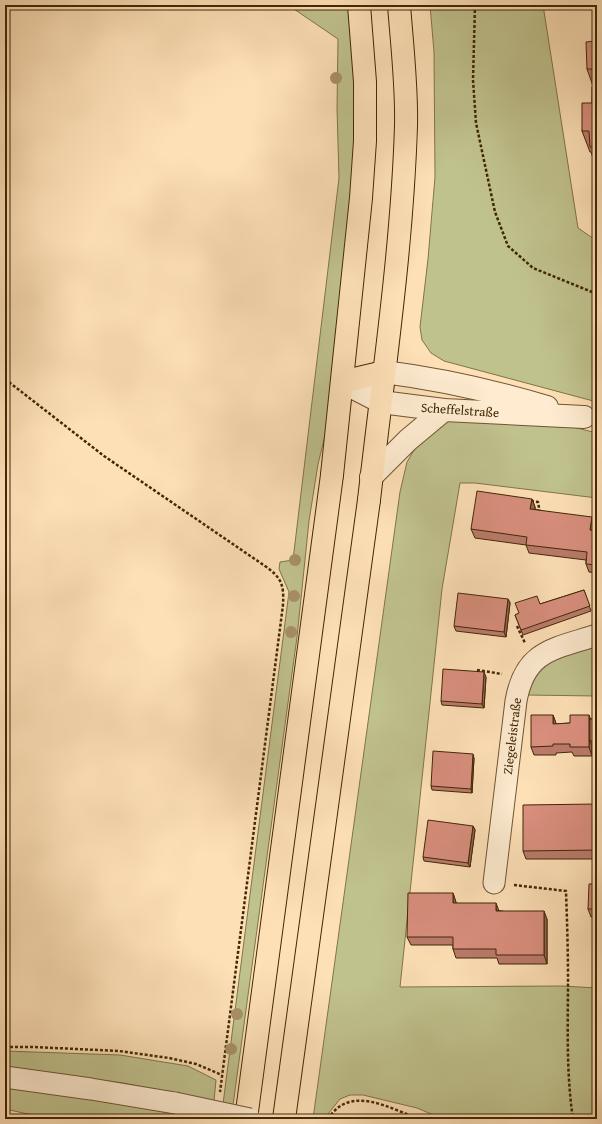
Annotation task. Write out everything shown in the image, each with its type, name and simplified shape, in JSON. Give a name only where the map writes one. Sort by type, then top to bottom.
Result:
[{"type":"main road","points":[[246,1119],[332,475],[361,198],[365,141],[365,82],[359,5]]},
{"type":"main road","points":[[284,1119],[381,402],[401,212],[406,125],[404,61],[398,5]]},
{"type":"main road","points":[[342,382],[384,372]]},
{"type":"street","name":"Scheffelstraße","points":[[384,372],[425,377],[499,393],[590,419]]},
{"type":"street","name":"Scheffelstraße","points":[[342,382],[381,402],[444,410],[590,419]]},
{"type":"street","points":[[371,477],[408,440],[444,410]]},
{"type":"street","name":"Ziegeleistraße","points":[[494,883],[516,701],[523,677],[533,661],[544,653],[597,635]]},
{"type":"street","points":[[5,1077],[175,1103],[250,1119]]},
{"type":"path","points":[[475,5],[473,80],[476,123],[495,212],[508,246],[533,268],[597,294]]},
{"type":"path","points":[[5,380],[104,456],[276,574],[280,581],[283,593],[283,605],[219,1097]]},
{"type":"path","points":[[527,506],[528,500],[538,502],[540,514],[539,518]]},
{"type":"path","points":[[540,514],[546,515]]},
{"type":"path","points":[[597,528],[597,535]]},
{"type":"path","points":[[477,670],[523,677]]},
{"type":"path","points":[[494,883],[566,891],[569,1095],[572,1119]]},
{"type":"path","points":[[5,1047],[34,1046],[119,1052],[169,1058],[196,1064],[222,1074]]},
{"type":"path","points":[[328,1119],[343,1105],[357,1100],[372,1102],[419,1119]]},
{"type":"green space","points":[[288,5],[350,5],[354,38],[355,123],[352,210],[331,412],[318,464],[309,521],[297,637],[233,1105],[223,1104],[289,592],[279,569],[280,562],[293,560],[339,178],[337,108],[338,39]]},
{"type":"green space","points":[[430,5],[543,5],[578,228],[597,241],[597,402],[444,361],[431,353],[422,340],[420,327],[435,177],[434,52]]},
{"type":"green space","points":[[462,417],[561,424],[597,433],[597,498],[475,483],[460,483],[442,589],[400,987],[562,986],[597,988],[597,1119],[443,1119],[417,1108],[363,1095],[350,1095],[340,1099],[324,1119],[313,1119],[400,492],[407,462],[420,440],[440,424]]},
{"type":"green space","points":[[597,644],[597,696],[526,695],[532,677],[550,660]]},
{"type":"green space","points":[[5,1051],[120,1055],[188,1066],[216,1080],[214,1101],[123,1083],[5,1070]]},
{"type":"green space","points":[[5,1084],[207,1119],[51,1119],[5,1109]]},
{"type":"building","points":[[597,32],[597,69],[587,69],[586,42],[595,41],[595,33]]},
{"type":"building","points":[[597,86],[597,147],[590,147],[589,131],[582,131],[582,103],[592,103],[592,87]]},
{"type":"building","points":[[596,165],[597,165],[597,188]]},
{"type":"building","points":[[477,491],[532,499],[530,509],[592,517],[590,530],[597,531],[597,565],[586,564],[587,552],[526,545],[527,537],[471,529]]},
{"type":"building","points":[[584,590],[590,606],[521,630],[515,615],[519,613],[515,603],[537,596],[540,604]]},
{"type":"building","points":[[458,593],[508,599],[504,632],[454,626]]},
{"type":"building","points":[[443,669],[484,672],[482,704],[441,701]]},
{"type":"building","points":[[531,715],[553,715],[553,724],[570,723],[570,715],[589,715],[589,747],[570,747],[570,744],[553,744],[553,746],[531,747]]},
{"type":"building","points":[[590,719],[597,719],[597,741],[590,741]]},
{"type":"building","points":[[433,751],[473,754],[471,789],[431,786]]},
{"type":"building","points":[[597,804],[597,850],[523,851],[523,805]]},
{"type":"building","points":[[428,820],[473,826],[468,863],[423,857]]},
{"type":"building","points":[[589,884],[597,884],[597,909],[588,909]]},
{"type":"building","points":[[408,893],[453,893],[453,903],[496,903],[496,911],[544,911],[544,955],[496,955],[496,949],[453,949],[453,937],[407,937]]}]
